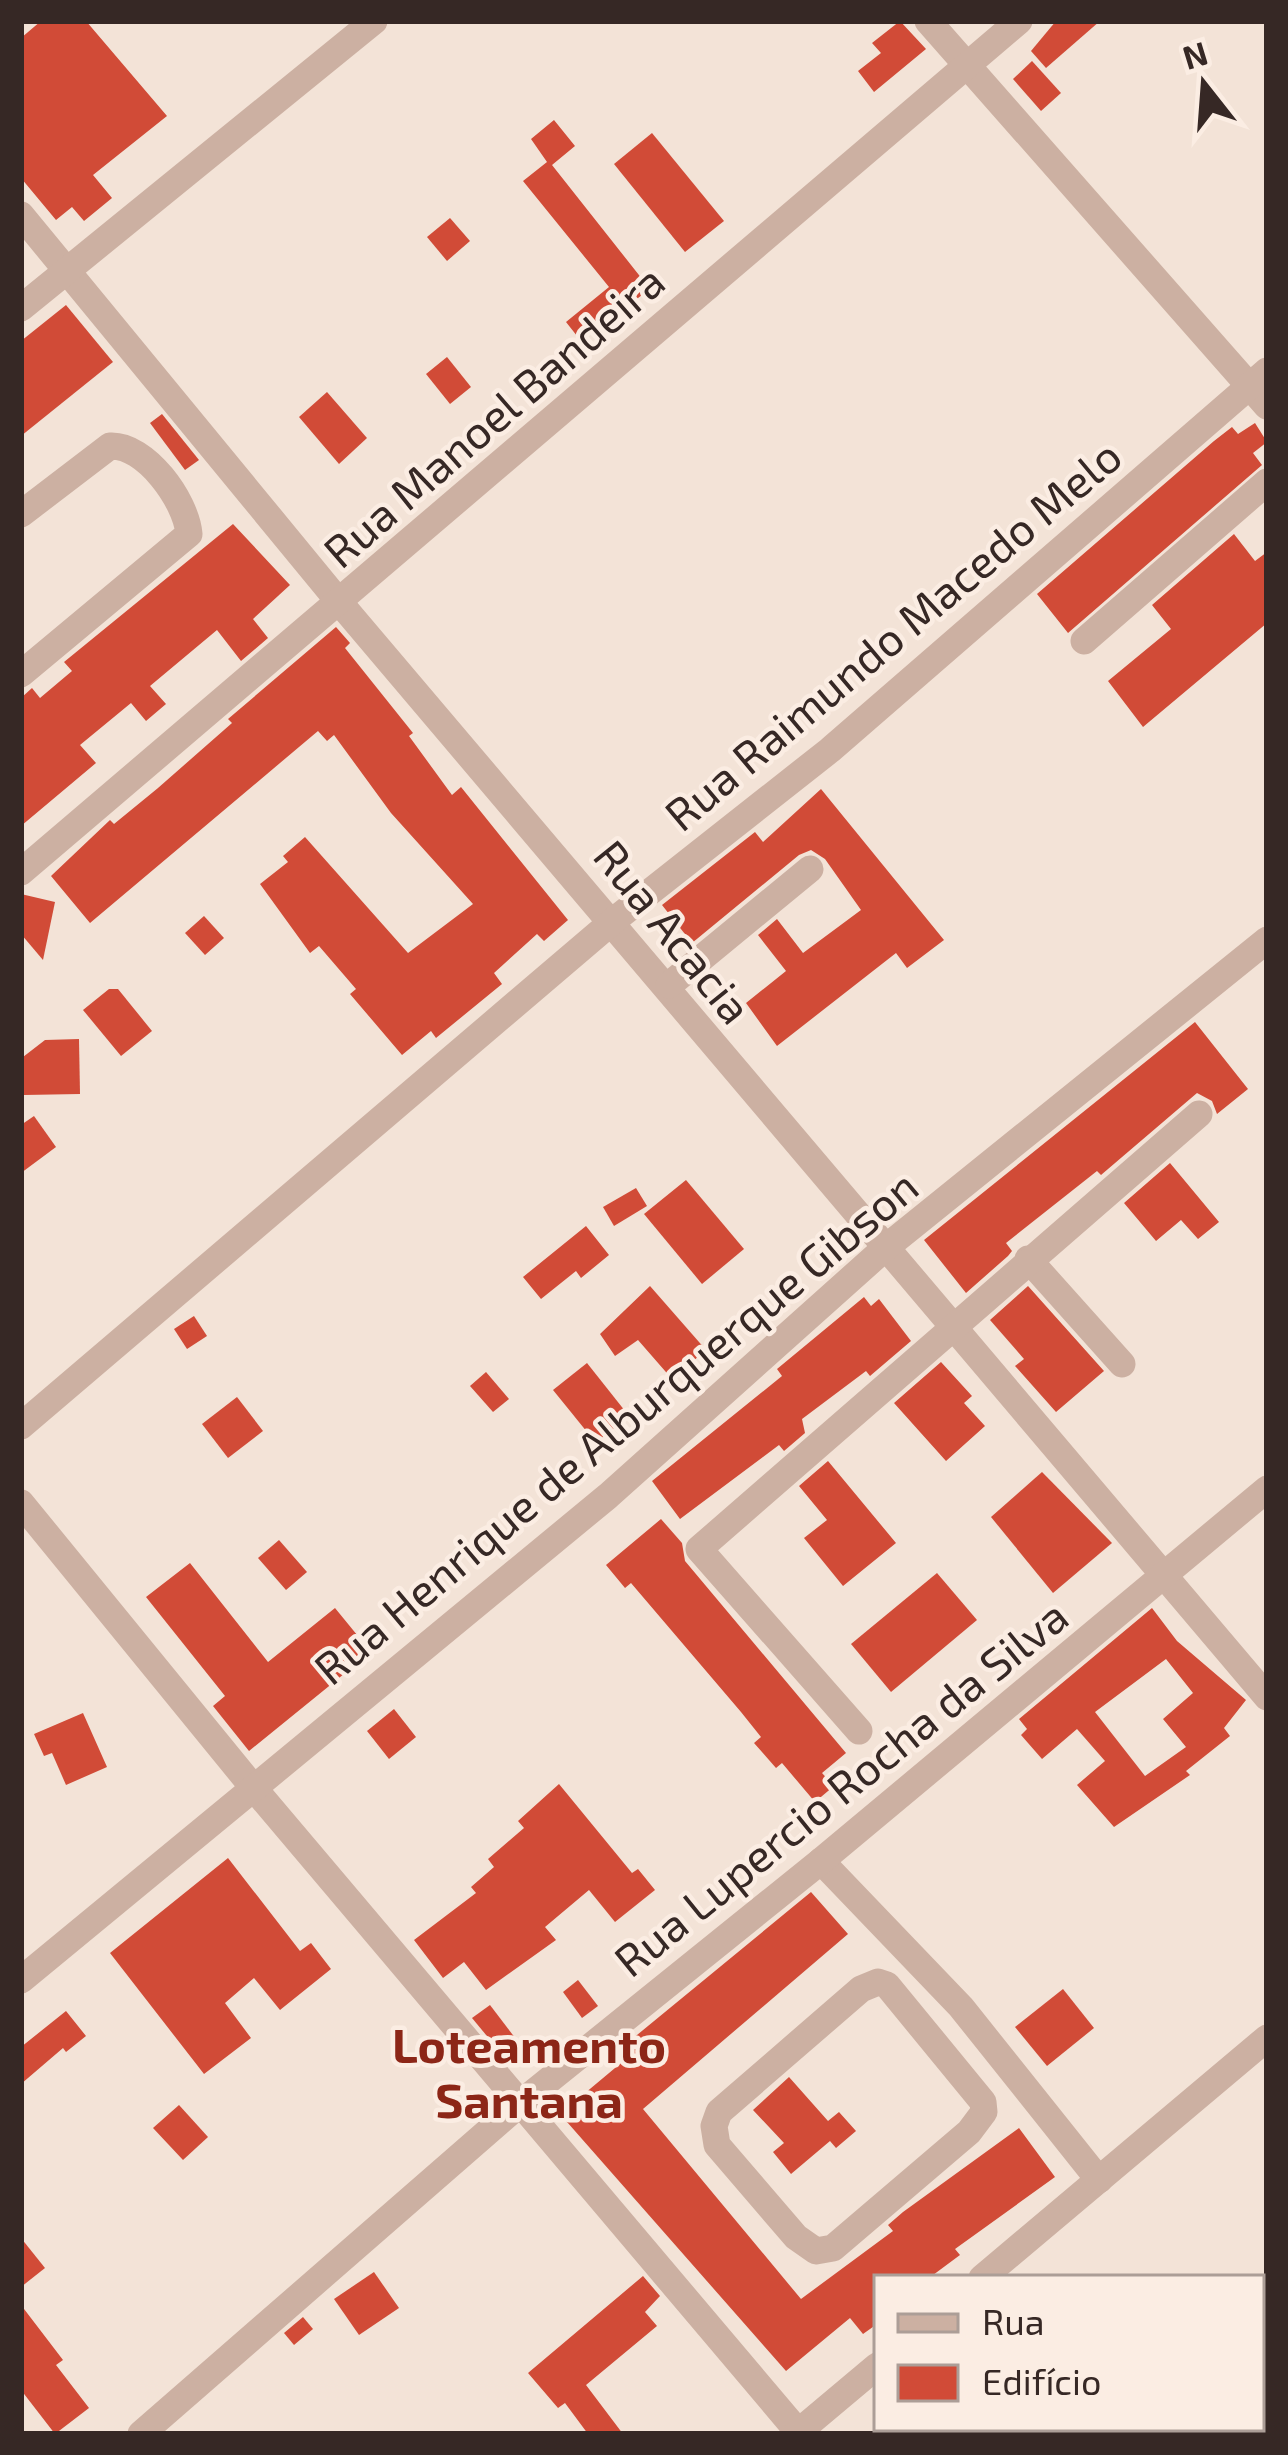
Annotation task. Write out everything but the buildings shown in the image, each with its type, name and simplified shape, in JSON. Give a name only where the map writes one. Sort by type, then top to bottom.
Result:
[{"type":"street","points":[[21,308],[374,21]]},
{"type":"street","points":[[928,21],[1261,387]]},
{"type":"street","name":"Rua Manoel Bandeira","points":[[21,872],[1019,21]]},
{"type":"street","name":"Rua Acacia","points":[[21,214],[340,603],[669,985],[884,1249],[954,1325],[1267,1696]]},
{"type":"street","name":"Rua Raimundo Macedo Melo","points":[[21,1426],[613,921],[830,750],[1261,387]]},
{"type":"street","points":[[21,514],[110,446],[125,445],[141,453],[188,518],[189,534],[21,674]]},
{"type":"street","points":[[1084,641],[1267,482]]},
{"type":"street","points":[[669,985],[810,869]]},
{"type":"street","name":"Rua Henrique de Alburquerque Gibson","points":[[21,1980],[608,1496],[884,1249],[1267,940]]},
{"type":"street","points":[[860,1731],[699,1550],[1199,1114]]},
{"type":"street","points":[[1028,1259],[1122,1364]]},
{"type":"street","name":"Rua Lupercio Rocha da Silva","points":[[141,2434],[523,2101],[821,1861],[1267,1489]]},
{"type":"street","points":[[21,1503],[252,1786],[523,2101],[798,2433],[874,2369]]},
{"type":"street","points":[[821,1861],[962,2007],[1099,2180]]},
{"type":"street","points":[[870,1984],[887,1985],[933,2039],[983,2102],[979,2122],[833,2248],[817,2252],[717,2145],[714,2126],[719,2112],[870,1984]]},
{"type":"street","points":[[933,2039],[962,2007]]},
{"type":"street","points":[[986,2275],[1267,2038]]},
{"type":"district","name":"Loteamento Santana","points":[[529,2072]]}]
